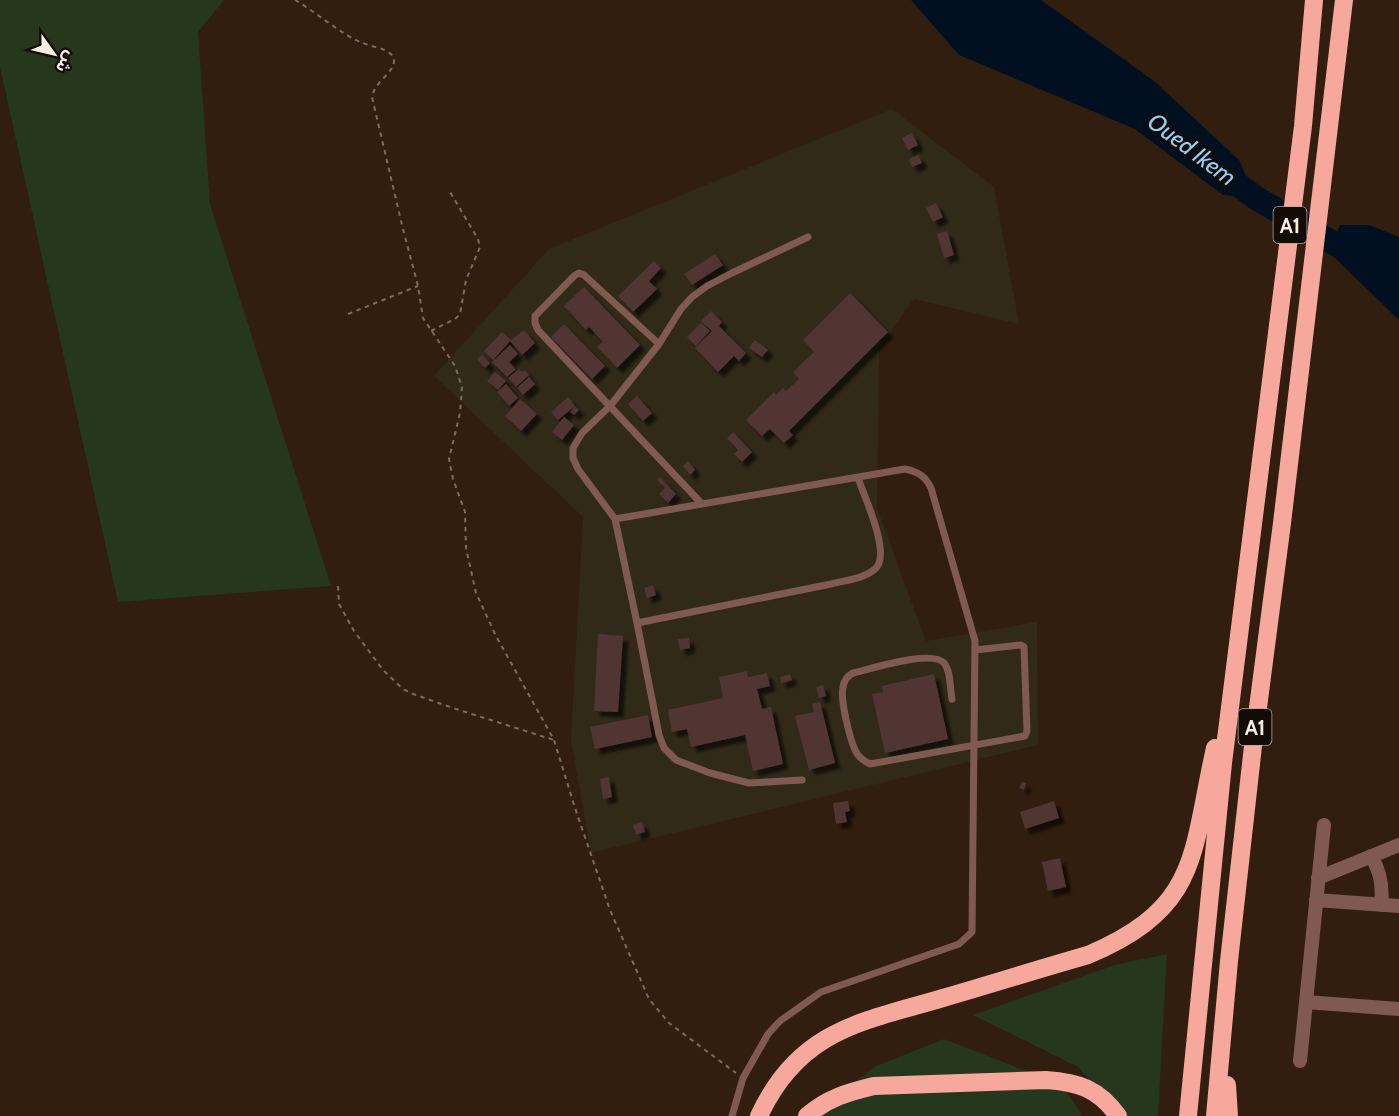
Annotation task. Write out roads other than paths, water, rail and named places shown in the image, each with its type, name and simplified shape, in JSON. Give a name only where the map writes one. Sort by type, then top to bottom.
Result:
[{"type":"highway","name":"A1","points":[[1188,1116],[1220,786],[1303,126],[1314,0]]},
{"type":"highway","name":"A1","points":[[1215,1116],[1251,757],[1282,523],[1344,0]]},
{"type":"highway","points":[[759,1116],[780,1078],[795,1061],[842,1029],[889,1012],[1088,955],[1135,932],[1158,914],[1173,897],[1186,874],[1193,853],[1238,644]]},
{"type":"highway","points":[[1222,1032],[1229,1116]]},
{"type":"highway","points":[[807,1116],[828,1100],[874,1086],[1046,1080],[1070,1082],[1091,1090],[1110,1105],[1118,1116]]},
{"type":"street","points":[[1300,1060],[1324,825]]},
{"type":"street","points":[[1318,878],[1399,845]]},
{"type":"street","points":[[1371,856],[1380,874],[1382,905]]},
{"type":"street","points":[[1316,900],[1399,906]]},
{"type":"street","points":[[1306,1002],[1399,1010]]},
{"type":"lane","points":[[802,780],[740,782],[676,760],[664,748],[659,735],[615,519],[578,469],[573,458],[573,448],[582,433],[610,406],[659,344],[681,309],[692,297],[707,286],[808,237]]},
{"type":"lane","points":[[659,344],[584,275],[579,273],[534,316],[538,330],[702,504]]},
{"type":"lane","points":[[615,519],[905,470],[916,472],[926,478],[931,488],[972,625],[975,650],[972,932],[959,944],[821,992],[780,1021],[768,1034],[743,1078],[732,1116]]},
{"type":"lane","points":[[638,623],[831,584],[863,576],[876,568],[880,563],[882,547],[858,478]]},
{"type":"lane","points":[[952,699],[946,666],[938,658],[932,657],[848,675],[842,694],[857,753],[863,761],[870,764],[1025,736],[1027,731],[1024,647],[1021,645],[975,650]]},
{"type":"water","points":[[911,0],[1041,0],[1154,81],[1239,160],[1256,198],[1223,195],[1135,129],[959,55]]},
{"type":"water","points":[[1340,225],[1369,225],[1399,237],[1399,320],[1336,259],[1333,242]]},
{"type":"waterway","name":"Oued Ikem","points":[[1229,178],[1256,198],[1399,281]]}]
